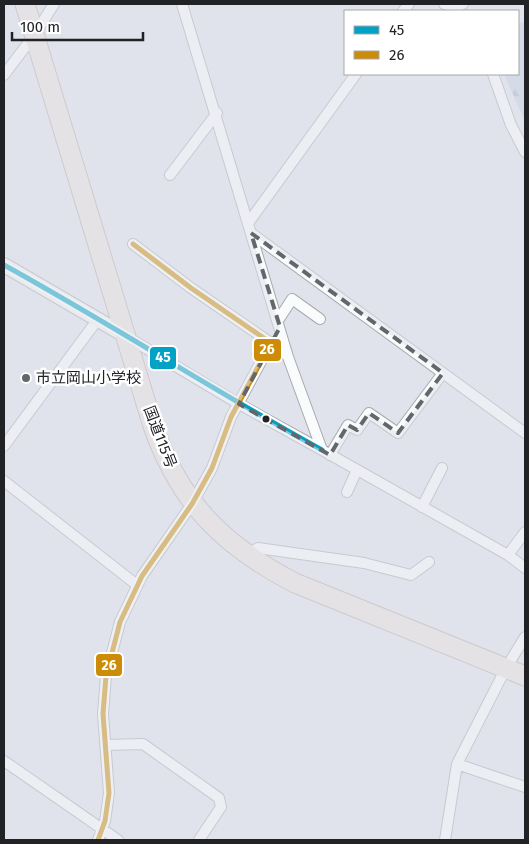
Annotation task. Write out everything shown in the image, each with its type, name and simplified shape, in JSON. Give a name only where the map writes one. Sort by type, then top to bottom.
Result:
[{"type":"highway","name":"国道115号","points":[[25,4],[158,440],[192,504],[247,555],[295,583],[525,676]]},
{"type":"main road","points":[[4,265],[126,336]]},
{"type":"street","points":[[4,75],[35,34],[54,4]]},
{"type":"street","points":[[182,4],[300,394],[326,453]]},
{"type":"street","points":[[446,7],[456,7],[463,4]]},
{"type":"street","points":[[249,222],[355,75]]},
{"type":"street","points":[[493,75],[511,126],[525,152]]},
{"type":"street","points":[[170,175],[216,113]]},
{"type":"street","points":[[251,233],[525,432]]},
{"type":"street","points":[[133,244],[191,288],[271,343]]},
{"type":"street","points":[[98,840],[106,814],[109,793],[107,745],[103,714],[107,663],[120,622],[137,585],[192,504],[212,468],[231,417],[271,343],[292,299],[320,319]]},
{"type":"street","points":[[4,446],[98,319]]},
{"type":"street","points":[[126,336],[239,404],[508,555],[525,568]]},
{"type":"street","points":[[326,453],[348,425],[357,430],[369,413],[398,433],[443,372]]},
{"type":"street","points":[[422,507],[442,468]]},
{"type":"street","points":[[347,492],[357,470]]},
{"type":"street","points":[[4,481],[137,585]]},
{"type":"street","points":[[508,555],[525,532]]},
{"type":"street","points":[[247,555],[258,548],[364,563],[411,575],[429,562]]},
{"type":"street","points":[[445,840],[456,764],[506,668],[525,637]]},
{"type":"street","points":[[107,745],[143,744],[219,798],[221,807],[199,840]]},
{"type":"street","points":[[4,761],[118,840]]},
{"type":"street","points":[[456,764],[525,786]]},
{"type":"highlighted area","points":[[251,233],[443,373],[398,433],[369,413],[357,430],[348,425],[330,455],[239,404],[280,327]]},
{"type":"green space","points":[[525,22],[525,122],[504,75],[519,75],[519,23]]},
{"type":"transit line","name":"26","points":[[98,840],[105,821],[109,793],[103,714],[106,676],[120,622],[142,576],[192,504],[212,468],[231,417],[271,343],[191,288],[133,244]]},
{"type":"transit line","name":"45","points":[[4,265],[322,450]]},
{"type":"place","name":"市立岡山小学校","points":[[26,378]]}]
